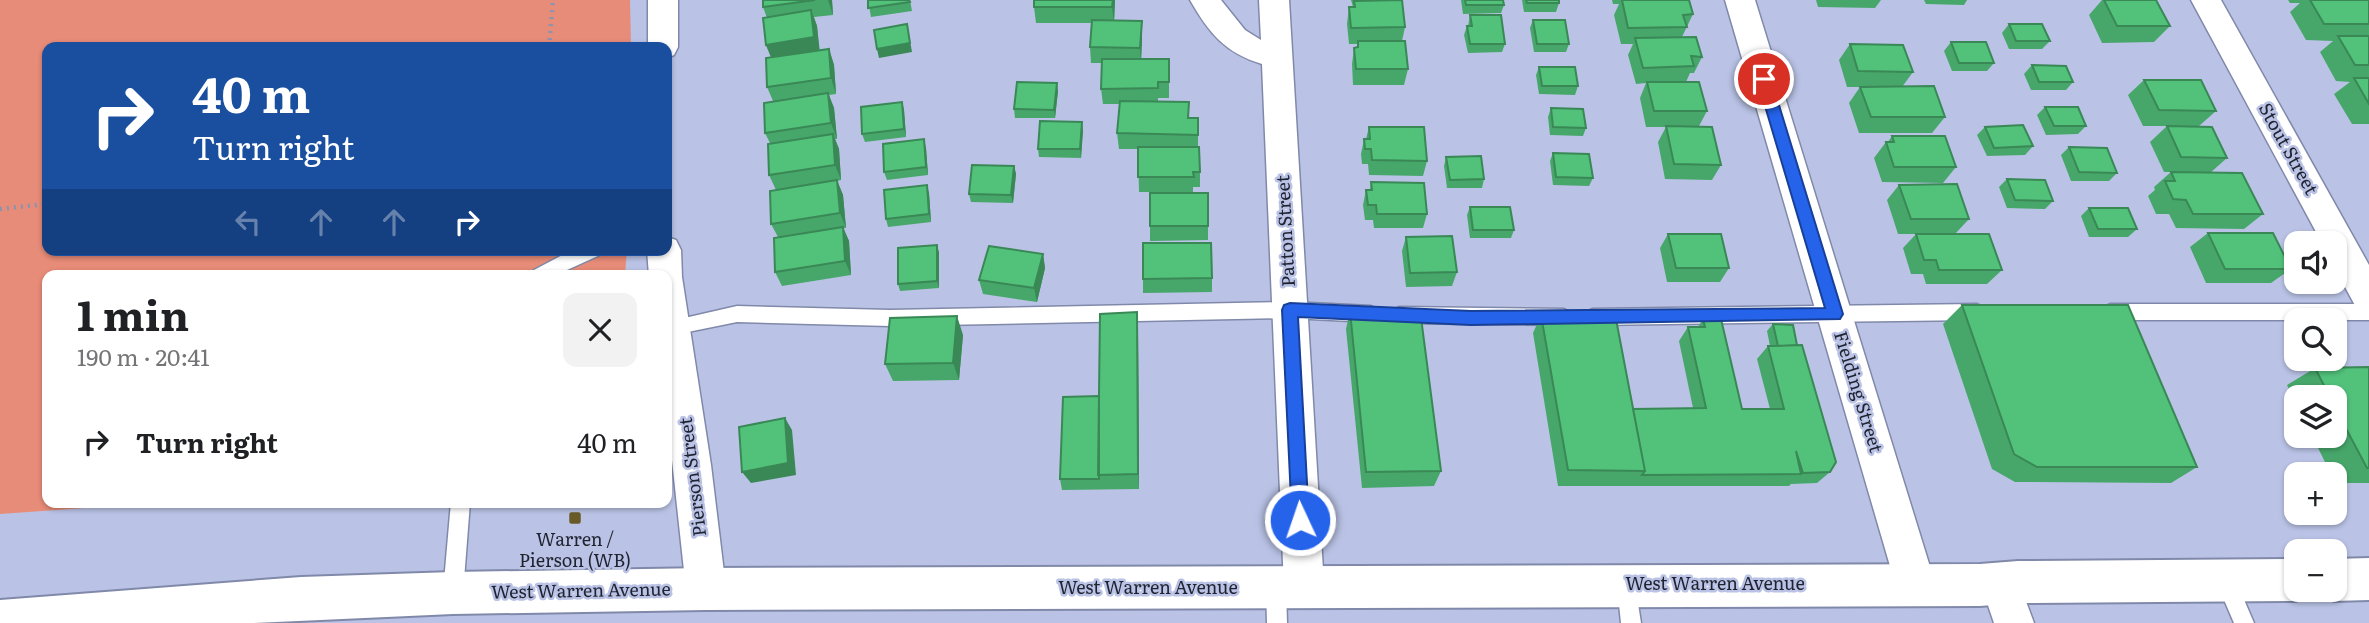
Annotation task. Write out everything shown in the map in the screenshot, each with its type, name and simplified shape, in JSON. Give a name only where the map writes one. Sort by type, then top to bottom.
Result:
[{"type":"main road","name":"West Warren Avenue","points":[[0,622],[301,598],[453,593],[706,589],[1629,604],[1915,583],[2284,580]]},
{"type":"street","points":[[663,0],[663,42]]},
{"type":"street","points":[[1205,0],[1239,43],[1261,54],[1278,55]]},
{"type":"street","name":"Patton Street","points":[[1274,0],[1290,310],[1285,599]]},
{"type":"street","name":"Fielding Street","points":[[1740,0],[1915,583]]},
{"type":"street","name":"Stout Street","points":[[2206,0],[2369,298]]},
{"type":"street","name":"Pierson Street","points":[[672,319],[706,589]]},
{"type":"street","points":[[2000,582],[2014,623]]},
{"type":"lane","points":[[549,270],[576,256]]},
{"type":"lane","points":[[673,327],[737,314],[890,318],[1290,310],[1471,318],[1990,312]]},
{"type":"lane","points":[[2086,312],[2369,312]]},
{"type":"lane","points":[[453,593],[460,508]]},
{"type":"lane","points":[[2226,581],[2244,623]]},
{"type":"path","points":[[549,42],[553,0]]},
{"type":"path","points":[[0,209],[42,205]]},
{"type":"shaded area","points":[[0,0],[630,0],[631,42],[42,42],[42,256],[627,256],[625,270],[42,270],[42,508],[84,508],[0,514]]},
{"type":"building","points":[[763,0],[815,0],[763,7]]},
{"type":"building","points":[[868,0],[909,0],[910,2],[868,8]]},
{"type":"building","points":[[1034,0],[1113,0],[1112,7],[1034,7]]},
{"type":"building","points":[[1402,0],[1405,27],[1351,28],[1349,7],[1355,7],[1354,1]]},
{"type":"building","points":[[1465,0],[1503,0],[1504,5],[1466,5]]},
{"type":"building","points":[[1526,0],[1559,0],[1559,3],[1527,3]]},
{"type":"building","points":[[1622,0],[1689,0],[1693,14],[1683,15],[1687,27],[1628,28]]},
{"type":"building","points":[[2104,0],[2156,0],[2170,26],[2117,26]]},
{"type":"building","points":[[2310,0],[2369,0],[2369,24],[2324,24]]},
{"type":"building","points":[[811,10],[814,37],[766,45],[763,18]]},
{"type":"building","points":[[1470,15],[1501,15],[1505,44],[1470,44],[1467,26],[1472,26]]},
{"type":"building","points":[[1092,20],[1142,21],[1140,48],[1090,47]]},
{"type":"building","points":[[1533,20],[1565,20],[1569,44],[1537,44]]},
{"type":"building","points":[[907,24],[910,43],[877,49],[874,30]]},
{"type":"building","points":[[2009,24],[2042,24],[2050,41],[2016,41]]},
{"type":"building","points":[[2338,36],[2369,36],[2369,65],[2355,65]]},
{"type":"building","points":[[1696,37],[1702,57],[1691,56],[1694,66],[1643,68],[1635,38]]},
{"type":"building","points":[[1358,41],[1405,41],[1408,69],[1356,69],[1354,48],[1358,47]]},
{"type":"building","points":[[1951,42],[1986,42],[1994,63],[1959,63]]},
{"type":"building","points":[[1850,44],[1903,45],[1913,72],[1858,71]]},
{"type":"building","points":[[829,49],[831,78],[767,87],[766,58]]},
{"type":"building","points":[[1102,59],[1169,59],[1169,82],[1158,82],[1158,88],[1101,89]]},
{"type":"building","points":[[2032,65],[2066,66],[2073,82],[2039,82]]},
{"type":"building","points":[[1539,67],[1575,67],[1578,86],[1542,86]]},
{"type":"building","points":[[2354,78],[2369,78],[2369,104]]},
{"type":"building","points":[[2144,80],[2201,80],[2216,111],[2159,110]]},
{"type":"building","points":[[1017,82],[1057,83],[1054,110],[1014,109]]},
{"type":"building","points":[[1647,82],[1699,82],[1707,111],[1654,111]]},
{"type":"building","points":[[1934,86],[1945,117],[1871,117],[1860,87]]},
{"type":"building","points":[[828,93],[831,123],[765,133],[764,103]]},
{"type":"building","points":[[1120,101],[1189,102],[1188,118],[1198,118],[1198,135],[1117,133]]},
{"type":"building","points":[[902,102],[904,129],[862,134],[861,107]]},
{"type":"building","points":[[2045,107],[2078,107],[2086,126],[2054,126]]},
{"type":"building","points":[[1551,108],[1583,109],[1586,128],[1553,127]]},
{"type":"building","points":[[1040,121],[1082,122],[1080,149],[1038,149]]},
{"type":"building","points":[[2023,125],[2033,146],[1994,148],[1985,127]]},
{"type":"building","points":[[1666,126],[1712,127],[1721,165],[1674,164]]},
{"type":"building","points":[[2167,126],[2212,127],[2227,158],[2181,157]]},
{"type":"building","points":[[1369,127],[1424,127],[1427,161],[1372,160],[1371,149],[1365,149],[1364,139],[1370,139]]},
{"type":"building","points":[[833,134],[835,165],[769,175],[768,144]]},
{"type":"building","points":[[1892,136],[1945,136],[1956,167],[1894,167],[1886,142],[1894,142]]},
{"type":"building","points":[[924,139],[926,167],[884,172],[883,144]]},
{"type":"building","points":[[1138,147],[1199,147],[1200,172],[1193,172],[1194,177],[1138,177]]},
{"type":"building","points":[[2069,147],[2107,148],[2117,173],[2079,172]]},
{"type":"building","points":[[1553,153],[1589,154],[1593,178],[1556,177]]},
{"type":"building","points":[[1481,156],[1484,179],[1450,180],[1446,157]]},
{"type":"building","points":[[972,165],[1014,166],[1011,195],[969,194]]},
{"type":"building","points":[[2171,172],[2242,173],[2263,214],[2193,214],[2186,200],[2173,199],[2165,181],[2175,181]]},
{"type":"building","points":[[2007,179],[2045,180],[2053,201],[2015,200]]},
{"type":"building","points":[[837,180],[840,213],[771,224],[770,191]]},
{"type":"building","points":[[1371,182],[1424,183],[1427,214],[1377,214],[1376,205],[1368,205],[1366,190],[1372,190]]},
{"type":"building","points":[[1957,184],[1969,219],[1911,219],[1899,185]]},
{"type":"building","points":[[927,185],[929,214],[886,219],[884,190]]},
{"type":"building","points":[[1150,193],[1208,193],[1208,226],[1150,226]]},
{"type":"building","points":[[1470,207],[1510,207],[1514,230],[1473,230]]},
{"type":"building","points":[[2089,208],[2128,208],[2137,229],[2098,229]]},
{"type":"building","points":[[843,227],[845,261],[775,272],[774,238]]},
{"type":"building","points":[[2208,233],[2273,233],[2284,255],[2284,269],[2225,269]]},
{"type":"building","points":[[1668,234],[1721,234],[1729,268],[1676,268]]},
{"type":"building","points":[[1916,234],[1989,234],[2002,270],[1939,270],[1936,260],[1924,260]]},
{"type":"building","points":[[1452,236],[1457,272],[1410,273],[1406,237]]},
{"type":"building","points":[[1143,243],[1211,243],[1212,278],[1143,279]]},
{"type":"building","points":[[937,245],[937,281],[898,284],[898,248]]},
{"type":"building","points":[[989,246],[1043,254],[1034,288],[979,280]]},
{"type":"building","points":[[1962,305],[2128,305],[2197,467],[2037,467],[2014,454]]},
{"type":"building","points":[[1420,310],[1441,471],[1366,472],[1350,311]]},
{"type":"building","points":[[1137,312],[1138,474],[1098,475],[1100,314]]},
{"type":"building","points":[[1615,314],[1645,471],[1568,470],[1541,315]]},
{"type":"building","points":[[957,316],[953,363],[885,364],[890,318]]},
{"type":"building","points":[[1703,319],[1721,319],[1742,409],[1784,409],[1768,346],[1802,345],[1836,462],[1830,472],[1803,473],[1796,451],[1801,474],[1642,475],[1645,471],[1633,409],[1706,408],[1688,327],[1705,327]]},
{"type":"building","points":[[1773,324],[1793,325],[1797,345],[1778,346]]},
{"type":"building","points":[[2347,367],[2369,367],[2369,468],[2347,430],[2347,385],[2324,385],[2317,371],[2347,371]]},
{"type":"building","points":[[1099,396],[1099,479],[1060,479],[1063,397]]},
{"type":"building","points":[[785,418],[788,463],[742,472],[739,427]]},
{"type":"place","name":"Warren / Pierson (WB)","points":[[575,518]]},
{"type":"route","points":[[1300,520],[1290,310],[1471,318],[1835,314],[1764,79]]}]
